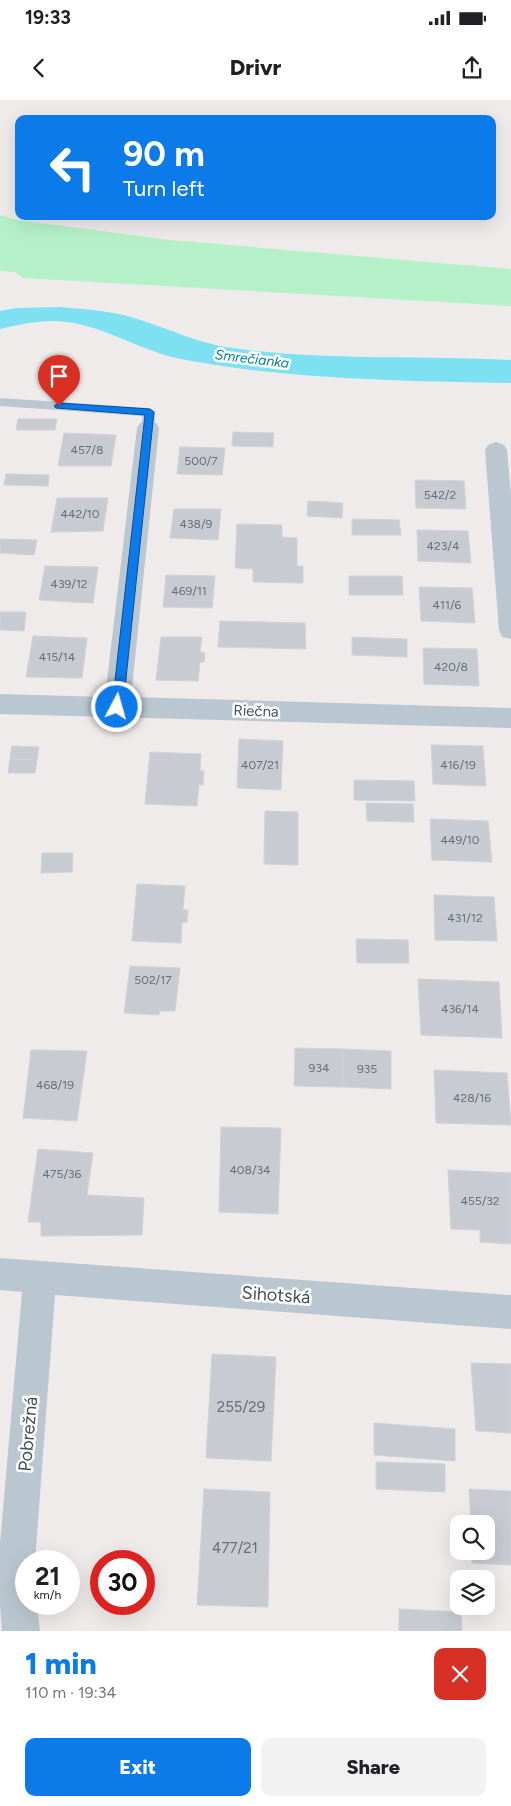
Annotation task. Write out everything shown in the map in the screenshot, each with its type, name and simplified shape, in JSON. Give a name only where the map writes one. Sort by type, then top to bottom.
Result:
[{"type":"street","points":[[117,707],[148,428]]},
{"type":"street","points":[[496,450],[511,630]]},
{"type":"street","name":"Riečna","points":[[0,704],[511,718]]},
{"type":"street","points":[[0,1274],[40,1278]]},
{"type":"street","name":"Sihotská","points":[[40,1278],[511,1312]]},
{"type":"street","name":"Pobrežná","points":[[21,1631],[17,1590],[18,1557],[40,1278]]},
{"type":"lane","points":[[0,402],[150,412],[148,428]]},
{"type":"green space","points":[[0,215],[15,220],[170,240],[511,269],[511,306],[23,278],[15,272],[0,271]]},
{"type":"water","name":"Smrečianka","points":[[60,307],[123,315],[204,342],[232,348],[301,355],[511,360],[511,383],[363,379],[289,374],[216,365],[168,356],[80,324],[59,321],[42,322],[0,329],[0,311],[16,308]]},
{"type":"building","points":[[18,419],[57,419],[55,430],[16,430]]},
{"type":"building","points":[[233,432],[274,433],[273,447],[232,446]]},
{"type":"building","points":[[64,433],[116,435],[111,466],[58,466]]},
{"type":"building","points":[[180,447],[225,448],[222,475],[177,474]]},
{"type":"building","points":[[6,474],[49,475],[48,486],[4,485]]},
{"type":"building","points":[[415,480],[464,481],[466,509],[416,508]]},
{"type":"building","points":[[57,498],[108,498],[103,531],[51,532]]},
{"type":"building","points":[[308,501],[343,503],[342,518],[307,516]]},
{"type":"building","points":[[174,509],[221,509],[218,540],[170,538]]},
{"type":"building","points":[[352,519],[399,520],[401,535],[352,535]]},
{"type":"building","points":[[237,524],[282,525],[282,537],[297,538],[297,566],[303,566],[303,583],[253,582],[253,569],[235,568]]},
{"type":"building","points":[[417,530],[468,531],[471,563],[418,561]]},
{"type":"building","points":[[0,539],[37,540],[34,555],[0,553]]},
{"type":"building","points":[[45,566],[98,567],[93,603],[39,600]]},
{"type":"building","points":[[166,575],[215,576],[212,608],[163,607]]},
{"type":"building","points":[[349,576],[402,576],[403,595],[349,595]]},
{"type":"building","points":[[419,587],[472,588],[475,623],[421,621]]},
{"type":"building","points":[[0,612],[26,612],[24,631],[0,630]]},
{"type":"building","points":[[220,621],[305,623],[306,649],[218,647]]},
{"type":"building","points":[[33,636],[87,638],[82,678],[26,677]]},
{"type":"building","points":[[161,637],[202,637],[200,652],[205,653],[204,662],[200,662],[198,681],[156,680]]},
{"type":"building","points":[[352,637],[407,639],[407,657],[352,655]]},
{"type":"building","points":[[423,648],[477,649],[479,686],[424,684]]},
{"type":"building","points":[[239,739],[283,741],[281,790],[237,788]]},
{"type":"building","points":[[431,745],[483,746],[486,786],[433,784]]},
{"type":"building","points":[[12,746],[39,747],[37,760],[10,759]]},
{"type":"building","points":[[150,752],[201,754],[200,771],[204,771],[203,785],[199,784],[197,806],[145,804]]},
{"type":"building","points":[[10,759],[37,760],[35,773],[8,773]]},
{"type":"building","points":[[354,780],[414,781],[415,801],[354,800]]},
{"type":"building","points":[[366,803],[413,804],[414,822],[367,821]]},
{"type":"building","points":[[265,811],[298,812],[298,865],[264,864]]},
{"type":"building","points":[[430,819],[488,821],[492,862],[432,860]]},
{"type":"building","points":[[42,853],[73,853],[72,872],[41,873]]},
{"type":"building","points":[[137,884],[185,886],[183,910],[188,910],[187,922],[182,922],[181,943],[132,941]]},
{"type":"building","points":[[434,895],[494,897],[497,941],[435,940]]},
{"type":"building","points":[[356,939],[408,940],[409,963],[357,963]]},
{"type":"building","points":[[130,966],[180,968],[175,1011],[160,1011],[159,1015],[124,1013]]},
{"type":"building","points":[[418,979],[499,982],[502,1038],[421,1035]]},
{"type":"building","points":[[295,1048],[343,1049],[343,1087],[294,1086]]},
{"type":"building","points":[[343,1049],[391,1051],[391,1089],[343,1087]]},
{"type":"building","points":[[31,1050],[87,1051],[77,1121],[23,1118]]},
{"type":"building","points":[[434,1070],[507,1073],[511,1125],[436,1123]]},
{"type":"building","points":[[221,1127],[281,1128],[278,1214],[219,1212]]},
{"type":"building","points":[[38,1149],[93,1153],[87,1195],[144,1198],[142,1235],[41,1236],[41,1222],[28,1222]]},
{"type":"building","points":[[448,1170],[511,1173],[511,1244],[480,1242],[480,1230],[451,1229]]},
{"type":"building","points":[[212,1354],[276,1357],[271,1461],[206,1458]]},
{"type":"building","points":[[471,1363],[511,1364],[511,1433],[476,1431]]},
{"type":"building","points":[[374,1423],[455,1429],[455,1461],[374,1455]]},
{"type":"building","points":[[376,1462],[445,1464],[445,1492],[376,1489]]},
{"type":"building","points":[[204,1489],[270,1492],[268,1607],[197,1605]]},
{"type":"building","points":[[469,1489],[511,1491],[511,1565],[472,1563],[472,1560],[495,1560],[495,1515],[470,1515]]},
{"type":"building","points":[[399,1609],[450,1611],[450,1615],[461,1615],[462,1631],[399,1631]]},
{"type":"route","points":[[59,406],[150,412],[117,707]]}]
